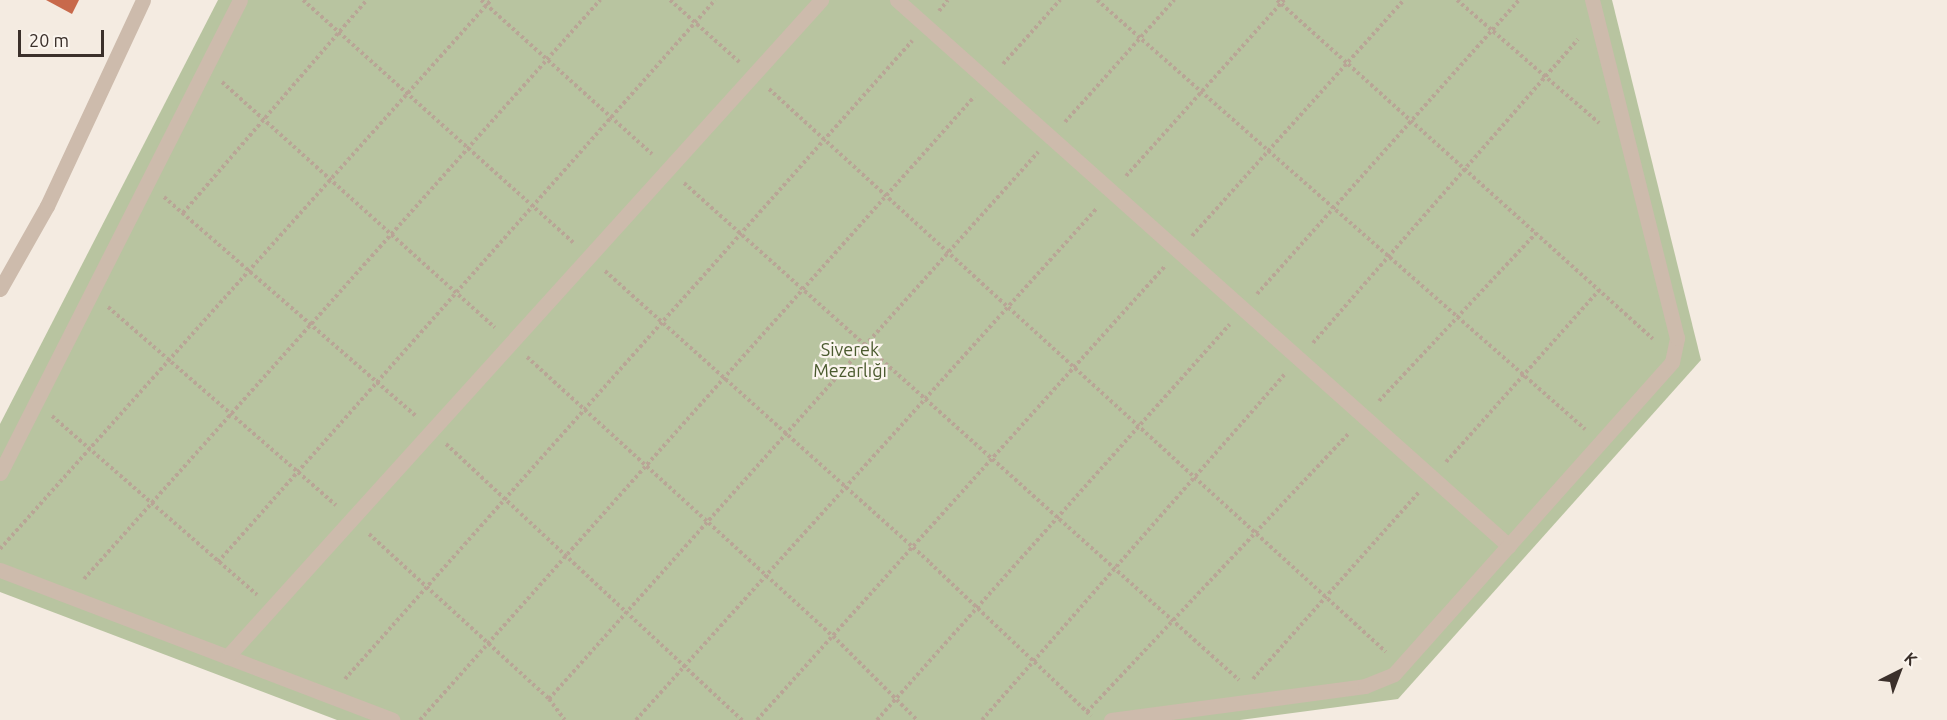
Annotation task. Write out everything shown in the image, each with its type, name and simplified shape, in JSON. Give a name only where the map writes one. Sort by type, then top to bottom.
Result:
[{"type":"street","points":[[0,289],[47,206],[143,0]]},
{"type":"street","points":[[0,473],[240,0]]},
{"type":"street","points":[[227,657],[821,0]]},
{"type":"street","points":[[897,0],[1509,546]]},
{"type":"street","points":[[1111,720],[1365,686],[1394,674],[1672,362],[1677,338],[1592,0]]},
{"type":"street","points":[[0,570],[392,720]]},
{"type":"path","points":[[303,0],[912,547],[1095,720]]},
{"type":"path","points":[[183,213],[367,0]]},
{"type":"path","points":[[481,0],[1171,622],[1262,700]]},
{"type":"path","points":[[0,550],[491,0]]},
{"type":"path","points":[[68,597],[600,0]]},
{"type":"path","points":[[670,0],[1074,367],[1371,642],[1403,664]]},
{"type":"path","points":[[218,562],[300,474],[610,116],[715,0]]},
{"type":"path","points":[[330,696],[948,0]]},
{"type":"path","points":[[420,720],[1060,0]]},
{"type":"path","points":[[1097,0],[1267,152],[1600,442]]},
{"type":"path","points":[[549,699],[1174,0]]},
{"type":"path","points":[[758,720],[1404,0]]},
{"type":"path","points":[[1457,0],[1630,150]]},
{"type":"path","points":[[877,720],[1519,0]]},
{"type":"path","points":[[636,720],[1201,93],[1281,1],[1651,337],[1672,362]]},
{"type":"path","points":[[206,68],[833,636],[917,720]]},
{"type":"path","points":[[1087,712],[1536,233]]},
{"type":"path","points":[[92,293],[352,519],[549,699],[565,720]]},
{"type":"path","points":[[36,402],[272,608]]},
{"type":"green space","name":"Siverek Mezarlığı","points":[[218,0],[1612,0],[1701,360],[1398,699],[1240,720],[337,720],[0,592],[0,424]]},
{"type":"building","points":[[46,0],[79,0],[72,14]]}]
